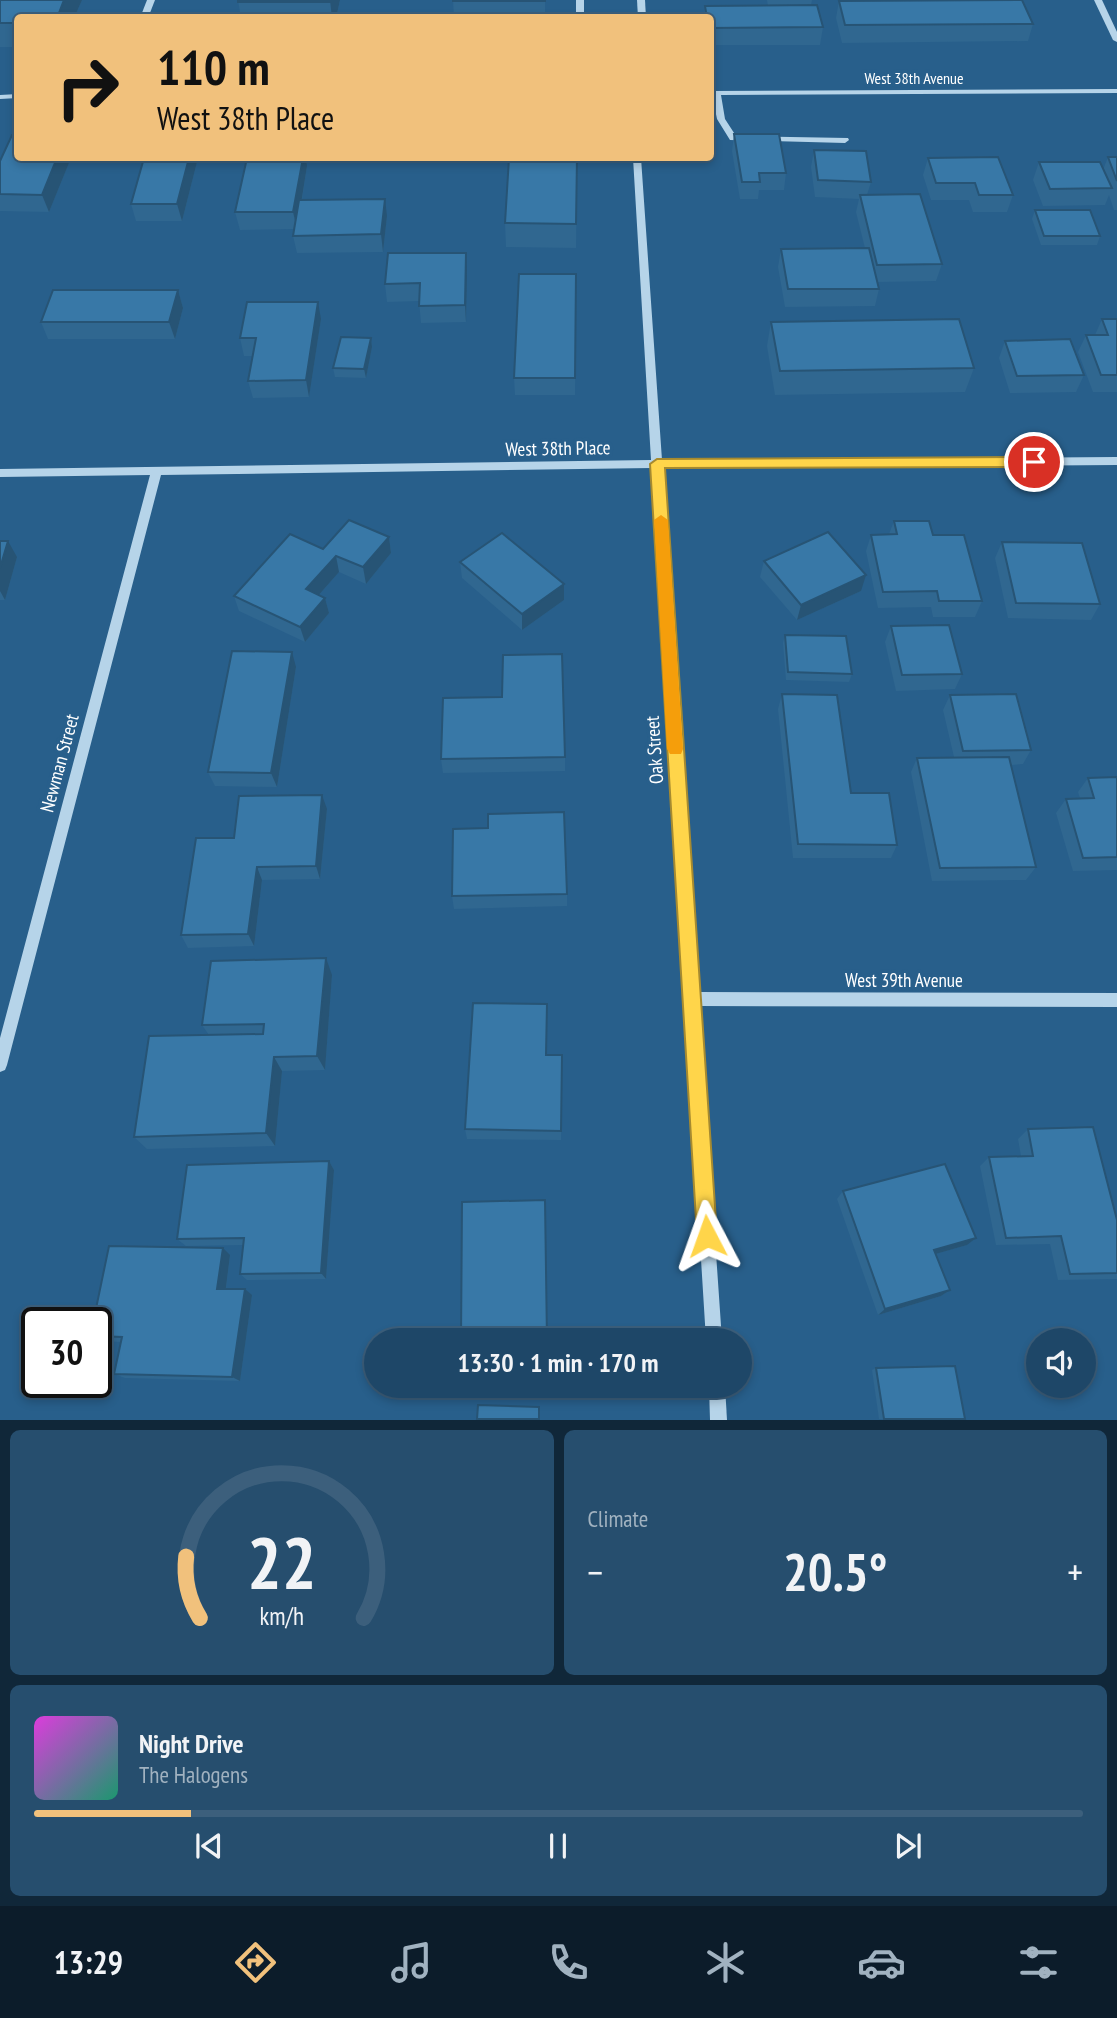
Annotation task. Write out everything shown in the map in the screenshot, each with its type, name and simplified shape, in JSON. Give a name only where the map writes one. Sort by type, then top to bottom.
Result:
[{"type":"street","points":[[1098,0],[1117,40]]},
{"type":"street","name":"West 38th Avenue","points":[[714,93],[1117,91]]},
{"type":"street","points":[[714,96],[721,119],[733,138],[845,140]]},
{"type":"street","name":"Oak Street","points":[[637,161],[713,1328]]},
{"type":"street","name":"West 38th Place","points":[[0,473],[1117,461]]},
{"type":"street","name":"Newman Street","points":[[0,1065],[156,472]]},
{"type":"street","name":"West 39th Avenue","points":[[691,999],[1117,1000]]},
{"type":"street","points":[[718,1398],[719,1419]]},
{"type":"building","points":[[0,0],[64,0],[59,14],[14,14],[14,23],[0,23]]},
{"type":"building","points":[[330,0],[330,2],[238,2]]},
{"type":"building","points":[[545,0],[545,1],[453,1]]},
{"type":"building","points":[[1022,0],[1033,24],[845,25],[839,1]]},
{"type":"building","points":[[817,5],[823,27],[714,28],[714,14],[706,14],[705,6]]},
{"type":"building","points":[[734,134],[779,134],[786,173],[759,173],[760,182],[742,182]]},
{"type":"building","points":[[14,135],[14,161],[56,161],[42,195],[0,194],[0,161]]},
{"type":"building","points":[[814,150],[866,151],[871,182],[818,180]]},
{"type":"building","points":[[998,157],[1013,195],[979,195],[975,183],[936,183],[928,158]]},
{"type":"building","points":[[1108,157],[1117,157],[1117,181]]},
{"type":"building","points":[[143,161],[188,161],[177,204],[131,204]]},
{"type":"building","points":[[246,161],[302,161],[293,212],[235,212]]},
{"type":"building","points":[[509,161],[577,161],[576,224],[505,223]]},
{"type":"building","points":[[1039,162],[1100,162],[1112,188],[1050,189]]},
{"type":"building","points":[[920,194],[942,264],[877,265],[860,195]]},
{"type":"building","points":[[385,199],[381,234],[293,236],[299,200]]},
{"type":"building","points":[[1035,210],[1090,210],[1100,236],[1044,236]]},
{"type":"building","points":[[869,248],[879,289],[788,289],[781,249]]},
{"type":"building","points":[[388,253],[466,253],[465,305],[419,306],[420,283],[385,284]]},
{"type":"building","points":[[519,274],[576,274],[575,378],[514,378]]},
{"type":"building","points":[[53,290],[178,290],[169,322],[41,322]]},
{"type":"building","points":[[247,302],[318,302],[306,380],[248,381],[256,338],[240,338]]},
{"type":"building","points":[[959,319],[974,368],[780,371],[771,322]]},
{"type":"building","points":[[1102,319],[1117,319],[1117,375],[1101,375],[1086,335],[1108,335]]},
{"type":"building","points":[[341,337],[371,338],[364,369],[333,368]]},
{"type":"building","points":[[1070,339],[1084,375],[1017,376],[1005,341]]},
{"type":"building","points":[[349,520],[389,537],[363,567],[336,556],[306,589],[325,598],[300,627],[234,596],[290,534],[323,549]]},
{"type":"building","points":[[894,521],[929,521],[933,535],[964,535],[982,601],[939,601],[937,591],[883,592],[871,535],[897,534]]},
{"type":"building","points":[[828,532],[866,575],[801,605],[764,561]]},
{"type":"building","points":[[502,533],[564,584],[522,614],[460,562]]},
{"type":"building","points":[[0,541],[8,541],[0,568]]},
{"type":"building","points":[[1002,542],[1082,543],[1100,604],[1016,603]]},
{"type":"building","points":[[949,625],[962,674],[902,675],[891,626]]},
{"type":"building","points":[[785,635],[846,636],[852,674],[788,672]]},
{"type":"building","points":[[232,651],[292,652],[271,773],[208,772]]},
{"type":"building","points":[[562,654],[565,757],[441,759],[443,698],[502,697],[503,655]]},
{"type":"building","points":[[782,694],[837,695],[851,793],[889,793],[897,845],[798,844]]},
{"type":"building","points":[[1016,694],[1031,750],[963,751],[950,695]]},
{"type":"building","points":[[1009,757],[1036,867],[940,868],[917,758]]},
{"type":"building","points":[[1117,777],[1117,857],[1083,858],[1066,799],[1094,798],[1088,778]]},
{"type":"building","points":[[322,795],[316,866],[257,867],[248,934],[181,935],[196,838],[234,838],[239,796]]},
{"type":"building","points":[[564,812],[567,894],[452,896],[453,829],[488,828],[488,814]]},
{"type":"building","points":[[326,958],[317,1056],[274,1057],[266,1133],[134,1137],[149,1036],[263,1034],[264,1024],[202,1025],[211,961]]},
{"type":"building","points":[[473,1003],[547,1004],[546,1055],[562,1055],[561,1131],[465,1129]]},
{"type":"building","points":[[1093,1127],[1117,1220],[1117,1273],[1070,1274],[1061,1236],[1006,1238],[989,1157],[1033,1156],[1028,1129]]},
{"type":"building","points":[[329,1161],[321,1273],[240,1274],[244,1238],[177,1239],[187,1165]]},
{"type":"building","points":[[945,1164],[976,1238],[934,1250],[950,1290],[885,1309],[843,1191]]},
{"type":"building","points":[[545,1200],[547,1328],[461,1328],[462,1202]]},
{"type":"building","points":[[109,1246],[223,1248],[217,1289],[245,1289],[232,1377],[114,1374],[122,1337],[112,1337],[112,1307],[96,1307]]},
{"type":"building","points":[[955,1366],[965,1419],[884,1419],[876,1368]]},
{"type":"building","points":[[478,1405],[539,1407],[539,1419],[477,1419]]},
{"type":"slow traffic","points":[[661,520],[675,749]]},
{"type":"route","points":[[707,1236],[657,464],[1034,462]]}]
